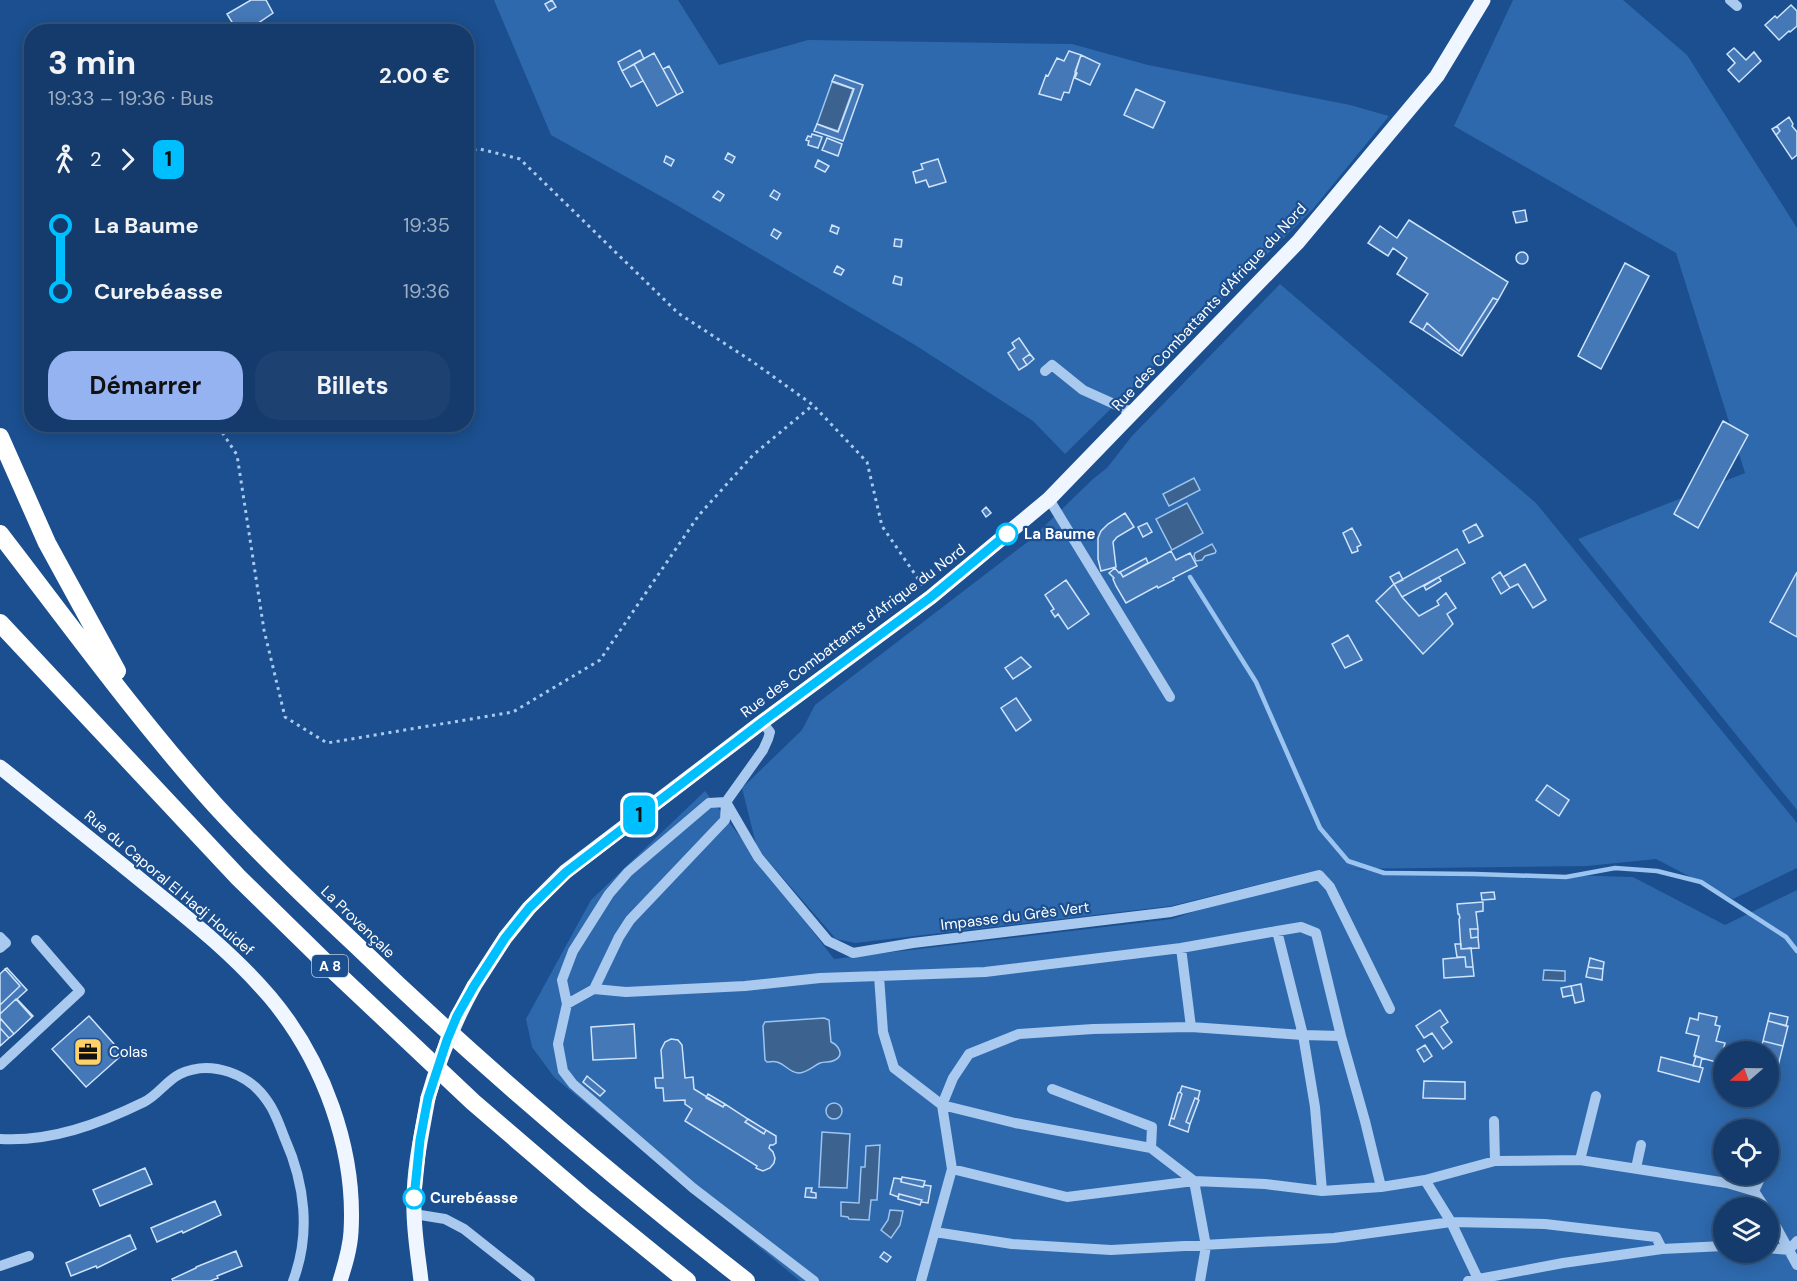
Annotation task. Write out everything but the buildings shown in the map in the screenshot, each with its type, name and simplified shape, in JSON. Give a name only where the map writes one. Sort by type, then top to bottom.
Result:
[{"type":"highway","points":[[0,437],[47,543],[142,718]]},
{"type":"highway","name":"La Provençale","points":[[0,534],[142,718],[218,807],[325,916],[543,1116],[661,1215],[746,1281]]},
{"type":"highway","name":"A 8","points":[[0,623],[238,877],[331,968],[482,1110],[687,1281]]},
{"type":"main road","name":"Rue des Combattants d'Afrique du Nord","points":[[421,1281],[414,1198],[420,1140],[428,1098],[457,1016],[505,938],[529,908],[566,872],[762,722],[931,597],[1049,499],[1298,242],[1437,76],[1483,0]]},
{"type":"main road","name":"Rue du Caporal El Hadj Houidef","points":[[0,767],[223,948],[285,1017],[301,1042],[326,1091],[345,1155],[352,1206],[351,1235],[340,1281]]},
{"type":"street","points":[[1045,371],[1052,365],[1083,390],[1134,413]]},
{"type":"street","points":[[1049,499],[1170,697]]},
{"type":"street","points":[[594,989],[619,937],[630,920],[725,820],[726,802],[768,740],[770,732],[762,722]]},
{"type":"street","points":[[726,802],[709,802],[628,872],[609,894],[573,951],[562,981],[567,1004],[558,1044],[563,1071],[573,1084],[693,1188],[814,1281]]},
{"type":"street","name":"Impasse du Grès Vert","points":[[726,802],[758,856],[828,941],[853,953],[913,943],[1171,912],[1319,875],[1330,886],[1390,1009]]},
{"type":"street","points":[[567,1004],[594,989],[626,992],[745,986],[820,978],[985,972],[1181,948],[1301,927],[1316,933],[1381,1187]]},
{"type":"street","points":[[1277,931],[1303,1035],[1314,1107],[1322,1191]]},
{"type":"street","points":[[0,937],[6,943],[0,948]]},
{"type":"street","points":[[0,1065],[81,991],[36,940]]},
{"type":"street","points":[[1181,948],[1191,1027]]},
{"type":"street","points":[[879,976],[883,1032],[894,1068],[942,1105],[1015,1123],[1151,1148],[1194,1181],[1206,1246],[1200,1281]]},
{"type":"street","points":[[921,1281],[952,1169],[942,1105],[953,1078],[969,1054],[1019,1034],[1093,1029],[1191,1027],[1341,1036]]},
{"type":"street","points":[[0,1139],[55,1135],[88,1125],[148,1100],[172,1079],[187,1072],[216,1069],[241,1077],[252,1084],[269,1103],[289,1147],[297,1172],[302,1195],[304,1231],[300,1258],[293,1281]]},
{"type":"street","points":[[1052,1089],[1152,1127],[1151,1148]]},
{"type":"street","points":[[1580,1160],[1596,1096]]},
{"type":"street","points":[[1494,1122],[1495,1161]]},
{"type":"street","points":[[1635,1168],[1641,1145]]},
{"type":"street","points":[[952,1169],[1067,1197],[1194,1181],[1265,1184],[1322,1191],[1381,1187],[1425,1180],[1495,1161],[1580,1160],[1727,1183],[1754,1191],[1758,1197]]},
{"type":"street","points":[[1425,1180],[1451,1222],[1475,1280],[1563,1263],[1662,1249],[1713,1247]]},
{"type":"street","points":[[1754,1191],[1757,1185]]},
{"type":"street","points":[[414,1214],[445,1219],[464,1229],[530,1281]]},
{"type":"street","points":[[935,1232],[1012,1244],[1111,1250],[1334,1238],[1451,1222],[1545,1224],[1656,1237],[1662,1249]]},
{"type":"street","points":[[1779,1232],[1797,1265]]},
{"type":"street","points":[[1789,1250],[1797,1241]]},
{"type":"street","points":[[1779,1249],[1789,1250]]},
{"type":"street","points":[[0,1266],[29,1257]]},
{"type":"path","points":[[474,150],[480,149],[520,159],[678,314],[753,362],[813,405],[867,462],[882,526],[931,597]]},
{"type":"path","points":[[222,432],[237,455],[264,630],[285,717],[327,743],[513,712],[600,660],[699,515],[753,455],[813,405]]},
{"type":"shaded area","points":[[494,0],[678,0],[719,65],[808,40],[1072,44],[1148,65],[1350,105],[1389,116],[1313,209],[1065,454],[1033,421],[915,345],[673,203],[551,135]]},
{"type":"shaded area","points":[[1513,0],[1623,0],[1687,55],[1797,228],[1797,810],[1578,539],[1745,473],[1676,253],[1454,126]]},
{"type":"shaded area","points":[[832,82],[853,89],[838,131],[817,124]]},
{"type":"shaded area","points":[[1280,284],[1536,503],[1797,823],[1797,868],[1733,899],[1656,859],[1587,866],[1345,869],[1633,877],[1725,925],[1797,890],[1797,1281],[800,1281],[554,1077],[532,1047],[526,1019],[591,900],[705,791],[834,959],[1172,919],[1310,872],[1171,906],[855,943],[836,939],[757,848],[742,788],[802,730],[815,705],[1030,540],[1107,468],[1132,436]]},
{"type":"shaded area","points":[[1194,478],[1200,490],[1169,506],[1163,494]]},
{"type":"shaded area","points":[[1187,503],[1203,533],[1172,550],[1156,519]]},
{"type":"shaded area","points":[[1212,544],[1215,553],[1196,561],[1195,553]]},
{"type":"shaded area","points":[[1544,970],[1565,971],[1565,981],[1543,980]]},
{"type":"shaded area","points":[[824,1018],[829,1020],[831,1042],[839,1050],[838,1058],[820,1063],[801,1073],[792,1071],[780,1063],[765,1060],[763,1026],[765,1022]]},
{"type":"shaded area","points":[[831,1103],[837,1103],[842,1111],[840,1117],[831,1119],[826,1114],[826,1108]]},
{"type":"shaded area","points":[[822,1132],[850,1134],[847,1188],[819,1187]]},
{"type":"shaded area","points":[[880,1145],[877,1200],[871,1200],[869,1220],[849,1219],[841,1216],[841,1202],[859,1203],[861,1167],[865,1167],[866,1146]]},
{"type":"shaded area","points":[[890,1210],[903,1211],[900,1225],[891,1238],[881,1230],[888,1220]]},
{"type":"waterway","points":[[1190,577],[1256,682],[1320,828],[1348,861],[1384,873],[1566,877],[1615,868],[1657,871],[1701,882],[1786,937],[1797,951]]},
{"type":"bus line","name":"1","points":[[414,1198],[420,1140],[437,1065],[457,1016],[474,986],[505,938],[529,908],[566,872],[627,824],[931,597],[1007,534]]},
{"type":"place","name":"La Baume","points":[[1007,534]]},
{"type":"place","name":"Colas","points":[[88,1052]]},
{"type":"place","name":"Curebéasse","points":[[414,1198]]}]
